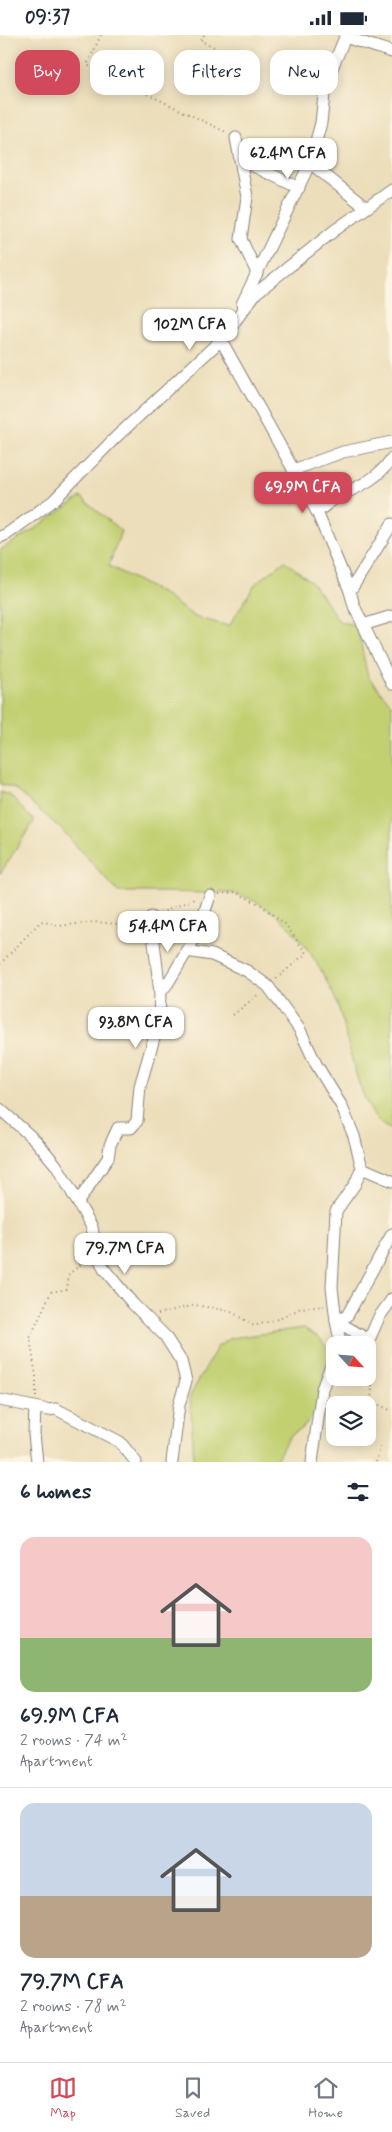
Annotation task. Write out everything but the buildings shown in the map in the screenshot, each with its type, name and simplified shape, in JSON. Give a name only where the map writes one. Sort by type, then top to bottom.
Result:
[{"type":"street","points":[[230,329],[310,163],[321,123],[325,85],[346,36],[392,52]]},
{"type":"street","points":[[236,138],[242,160],[247,197],[241,239],[257,273]]},
{"type":"street","points":[[242,160],[299,188]]},
{"type":"street","points":[[310,163],[365,207]]},
{"type":"street","points":[[0,537],[53,501],[115,438],[220,340],[256,293],[365,207],[392,190]]},
{"type":"street","points":[[220,340],[317,512],[363,625],[391,681]]},
{"type":"street","points":[[293,470],[343,451],[392,442]]},
{"type":"street","points":[[317,512],[338,497],[366,483],[385,469],[392,457]]},
{"type":"street","points":[[350,591],[392,524]]},
{"type":"street","points":[[363,625],[392,616]]},
{"type":"street","points":[[160,993],[196,936],[210,896]]},
{"type":"street","points":[[78,1202],[108,1158],[114,1132],[118,1129],[131,1127],[137,1121],[140,1086],[159,1021],[160,993],[151,917]]},
{"type":"street","points":[[186,951],[212,955],[247,971],[268,986],[300,1030],[316,1063],[341,1105],[354,1136],[362,1168],[355,1184],[336,1211],[332,1260],[334,1305],[339,1336]]},
{"type":"street","points":[[0,1109],[36,1141],[56,1165],[92,1227],[96,1251],[104,1269],[133,1304],[165,1336],[181,1361],[186,1381],[179,1405],[172,1462]]},
{"type":"street","points":[[362,1168],[392,1181]]},
{"type":"street","points":[[336,1321],[347,1316],[392,1234]]},
{"type":"street","points":[[371,1336],[379,1317],[392,1299]]},
{"type":"street","points":[[336,1321],[362,1336]]},
{"type":"street","points":[[312,1462],[322,1389],[326,1379]]},
{"type":"street","points":[[0,1400],[48,1410],[56,1409],[120,1442],[136,1462]]},
{"type":"street","points":[[35,1407],[34,1434],[37,1462]]},
{"type":"path","points":[[102,35],[87,65],[236,138]]},
{"type":"path","points":[[204,35],[201,41],[220,50]]},
{"type":"path","points":[[0,964],[41,921],[59,927],[94,922],[132,925],[199,897],[235,892],[261,905],[285,924],[306,953],[233,1015]]},
{"type":"path","points":[[35,1407],[36,1377],[30,1338],[51,1292],[67,1289],[69,1274],[96,1251]]},
{"type":"path","points":[[151,1311],[160,1314],[195,1305],[230,1311],[254,1326],[281,1319],[301,1308],[334,1305]]},
{"type":"path","points":[[372,1386],[370,1401],[392,1411]]},
{"type":"path","points":[[376,1462],[381,1444]]},
{"type":"green space","points":[[81,497],[121,531],[109,566],[163,594],[195,617],[229,626],[255,584],[285,561],[313,583],[339,621],[357,626],[368,677],[392,705],[392,1130],[380,1123],[370,1110],[362,1093],[341,1015],[328,984],[308,950],[282,920],[267,908],[250,899],[232,893],[118,892],[60,828],[14,788],[0,784],[0,550]]},
{"type":"green space","points":[[0,792],[10,795],[34,821],[0,874]]},
{"type":"green space","points":[[304,1328],[320,1338],[326,1346],[326,1375],[318,1409],[304,1427],[292,1434],[275,1462],[194,1462],[190,1396],[217,1347],[231,1338]]}]
